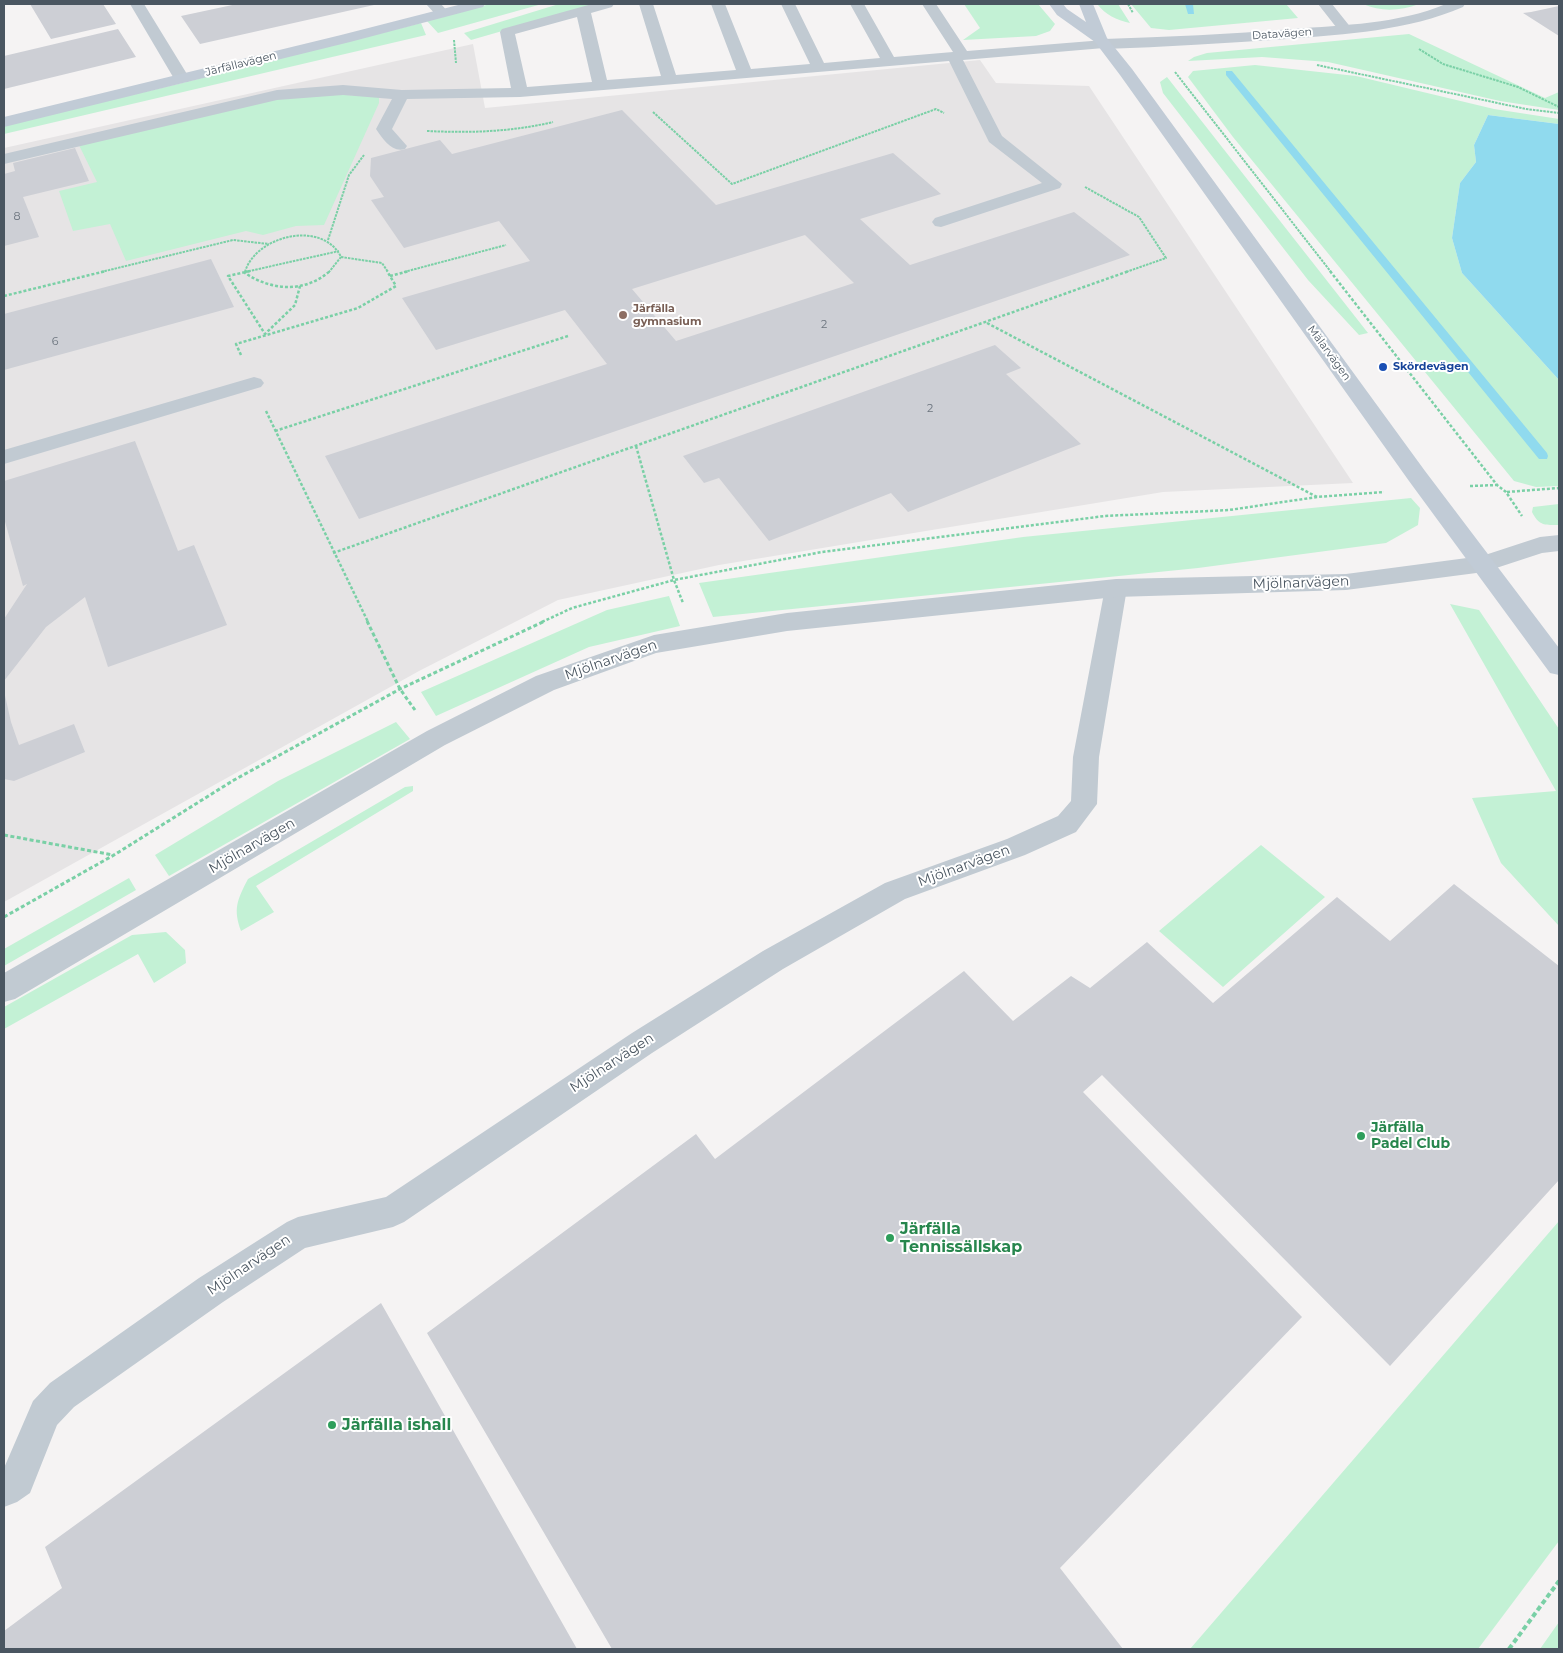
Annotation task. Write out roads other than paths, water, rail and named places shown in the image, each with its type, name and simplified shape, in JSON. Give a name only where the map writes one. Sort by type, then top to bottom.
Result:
[{"type":"street","points":[[137,4],[179,73]]},
{"type":"street","name":"Järfällavägen","points":[[4,108],[346,39],[438,7],[478,4]]},
{"type":"street","name":"Mälarvägen","points":[[1056,4],[1062,12],[1102,41]]},
{"type":"street","name":"Mälarvägen","points":[[1086,4],[1102,41],[1418,476],[1559,666]]},
{"type":"street","name":"Datavägen","points":[[1102,41],[1260,36],[1345,29],[1414,18],[1458,4]]},
{"type":"street","name":"Järfällavägen","points":[[4,122],[179,73]]},
{"type":"street","points":[[1484,564],[1540,545],[1559,543]]},
{"type":"street","name":"Mjölnarvägen","points":[[4,989],[436,738],[545,683],[654,644],[787,622],[1116,588],[1346,582],[1484,564]]},
{"type":"lane","points":[[520,92],[507,32],[607,4]]},
{"type":"lane","points":[[646,4],[670,79]]},
{"type":"lane","points":[[718,4],[745,73]]},
{"type":"lane","points":[[788,4],[819,67]]},
{"type":"lane","points":[[857,4],[889,61]]},
{"type":"lane","points":[[929,4],[958,55],[995,139],[1054,184],[941,222]]},
{"type":"lane","points":[[1325,4],[1345,29]]},
{"type":"lane","points":[[582,11],[600,85]]},
{"type":"lane","points":[[4,158],[277,95],[344,90],[402,95],[520,92],[1102,41]]},
{"type":"lane","points":[[399,146],[384,129],[402,95]]},
{"type":"lane","points":[[4,457],[254,383]]},
{"type":"lane","name":"Mjölnarvägen","points":[[4,1489],[17,1480],[45,1413],[62,1395],[211,1290],[298,1233],[393,1211],[634,1048],[773,960],[895,891],[1016,847],[1067,824],[1084,804],[1086,758],[1116,588]]},
{"type":"water","points":[[1488,115],[1559,124],[1559,380],[1462,273],[1452,238],[1460,183],[1476,162],[1474,145]]},
{"type":"waterway","points":[[1189,4],[1191,12]]},
{"type":"waterway","points":[[1229,73],[1543,456]]},
{"type":"place","name":"Järfälla gymnasium","points":[[623,315]]},
{"type":"place","name":"Skördevägen","points":[[1383,367]]},
{"type":"place","name":"Järfälla Padel Club","points":[[1361,1136]]},
{"type":"place","name":"Järfälla Tennissällskap","points":[[890,1238]]},
{"type":"place","name":"Järfälla ishall","points":[[332,1425]]}]
